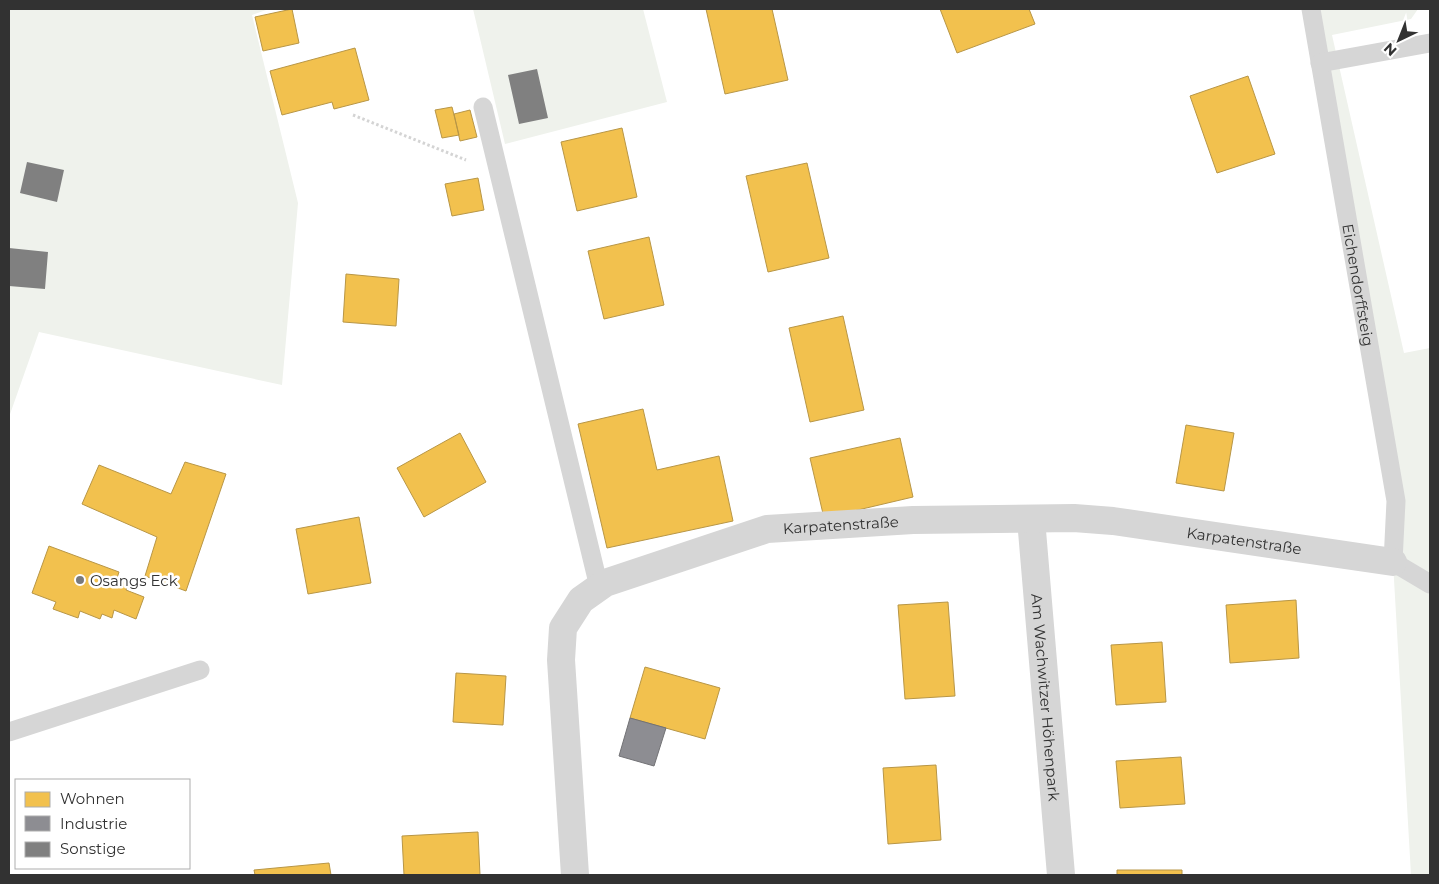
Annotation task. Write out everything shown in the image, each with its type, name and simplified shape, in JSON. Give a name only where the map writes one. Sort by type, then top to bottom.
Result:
[{"type":"street","name":"Karpatenstraße","points":[[575,875],[561,660],[564,628],[580,600],[606,582],[766,529],[913,520],[1074,518],[1113,521],[1393,562]]},
{"type":"street","name":"Am Wachwitzer Höhenpark","points":[[1031,519],[1061,875]]},
{"type":"lane","name":"Eichendorffsteig","points":[[1311,9],[1396,501],[1393,562]]},
{"type":"lane","points":[[1320,63],[1430,43]]},
{"type":"lane","points":[[483,107],[599,587]]},
{"type":"lane","points":[[1393,562],[1430,584]]},
{"type":"lane","points":[[9,732],[200,670]]},
{"type":"path","points":[[353,115],[499,173]]},
{"type":"shaded area","points":[[9,9],[269,9],[252,15],[298,203],[282,385],[39,332],[9,417]]},
{"type":"shaded area","points":[[473,9],[643,9],[667,102],[505,144]]},
{"type":"shaded area","points":[[1311,9],[1418,9],[1411,19],[1332,35],[1404,353],[1430,348],[1430,875],[1411,875],[1393,562],[1396,501]]},
{"type":"building: Wohnen","points":[[292,9],[299,43],[263,51],[255,17]]},
{"type":"building: Wohnen","points":[[706,9],[772,9],[788,80],[725,94]]},
{"type":"building: Wohnen","points":[[940,9],[1029,9],[1035,24],[957,53]]},
{"type":"building: Wohnen","points":[[355,48],[369,100],[334,109],[332,102],[282,115],[270,71]]},
{"type":"building: Wohnen","points":[[1248,76],[1275,154],[1217,173],[1190,96]]},
{"type":"building: Wohnen","points":[[452,107],[459,135],[442,138],[435,110]]},
{"type":"building: Wohnen","points":[[470,110],[477,137],[460,141],[454,114]]},
{"type":"building: Wohnen","points":[[622,128],[637,197],[577,211],[561,142]]},
{"type":"building: Wohnen","points":[[807,163],[829,258],[768,272],[746,176]]},
{"type":"building: Wohnen","points":[[478,178],[484,210],[452,216],[445,184]]},
{"type":"building: Wohnen","points":[[649,237],[664,305],[604,319],[588,251]]},
{"type":"building: Wohnen","points":[[346,274],[399,279],[396,326],[343,322]]},
{"type":"building: Wohnen","points":[[843,316],[864,410],[810,422],[789,328]]},
{"type":"building: Wohnen","points":[[643,409],[657,470],[719,456],[733,521],[607,548],[578,424]]},
{"type":"building: Wohnen","points":[[1186,425],[1234,433],[1224,491],[1176,483]]},
{"type":"building: Wohnen","points":[[460,433],[486,482],[424,517],[397,468]]},
{"type":"building: Wohnen","points":[[900,438],[913,497],[824,518],[810,458]]},
{"type":"building: Wohnen","points":[[185,462],[226,474],[186,591],[145,576],[157,537],[82,504],[99,465],[171,494]]},
{"type":"building: Wohnen","points":[[359,517],[371,583],[308,594],[296,529]]},
{"type":"building: Wohnen","name":"Osangs Eck","points":[[49,546],[119,572],[117,578],[128,582],[126,590],[144,597],[136,619],[114,610],[112,618],[102,614],[100,619],[80,611],[78,618],[53,609],[56,602],[32,593]]},
{"type":"building: Wohnen","points":[[1296,600],[1299,658],[1230,663],[1226,605]]},
{"type":"building: Wohnen","points":[[948,602],[955,696],[905,699],[898,605]]},
{"type":"building: Wohnen","points":[[1162,642],[1166,702],[1116,705],[1111,645]]},
{"type":"building: Wohnen","points":[[645,667],[720,688],[705,739],[630,718]]},
{"type":"building: Wohnen","points":[[456,673],[506,676],[503,725],[453,722]]},
{"type":"building: Wohnen","points":[[1181,757],[1185,804],[1120,808],[1116,761]]},
{"type":"building: Wohnen","points":[[936,765],[941,840],[888,844],[883,768]]},
{"type":"building: Wohnen","points":[[478,832],[480,875],[404,875],[402,836]]},
{"type":"building: Wohnen","points":[[329,863],[331,875],[255,875],[254,870]]},
{"type":"building: Wohnen","points":[[1117,870],[1182,870],[1182,875],[1117,875]]},
{"type":"building: Industrie","points":[[630,718],[666,728],[654,766],[619,756]]},
{"type":"building: Sonstige","points":[[537,69],[548,118],[519,124],[508,75]]},
{"type":"building: Sonstige","points":[[27,162],[64,170],[57,202],[20,193]]},
{"type":"building: Sonstige","points":[[9,248],[48,252],[45,289],[9,286]]},
{"type":"place","name":"Osangs Eck","points":[[80,580]]}]
